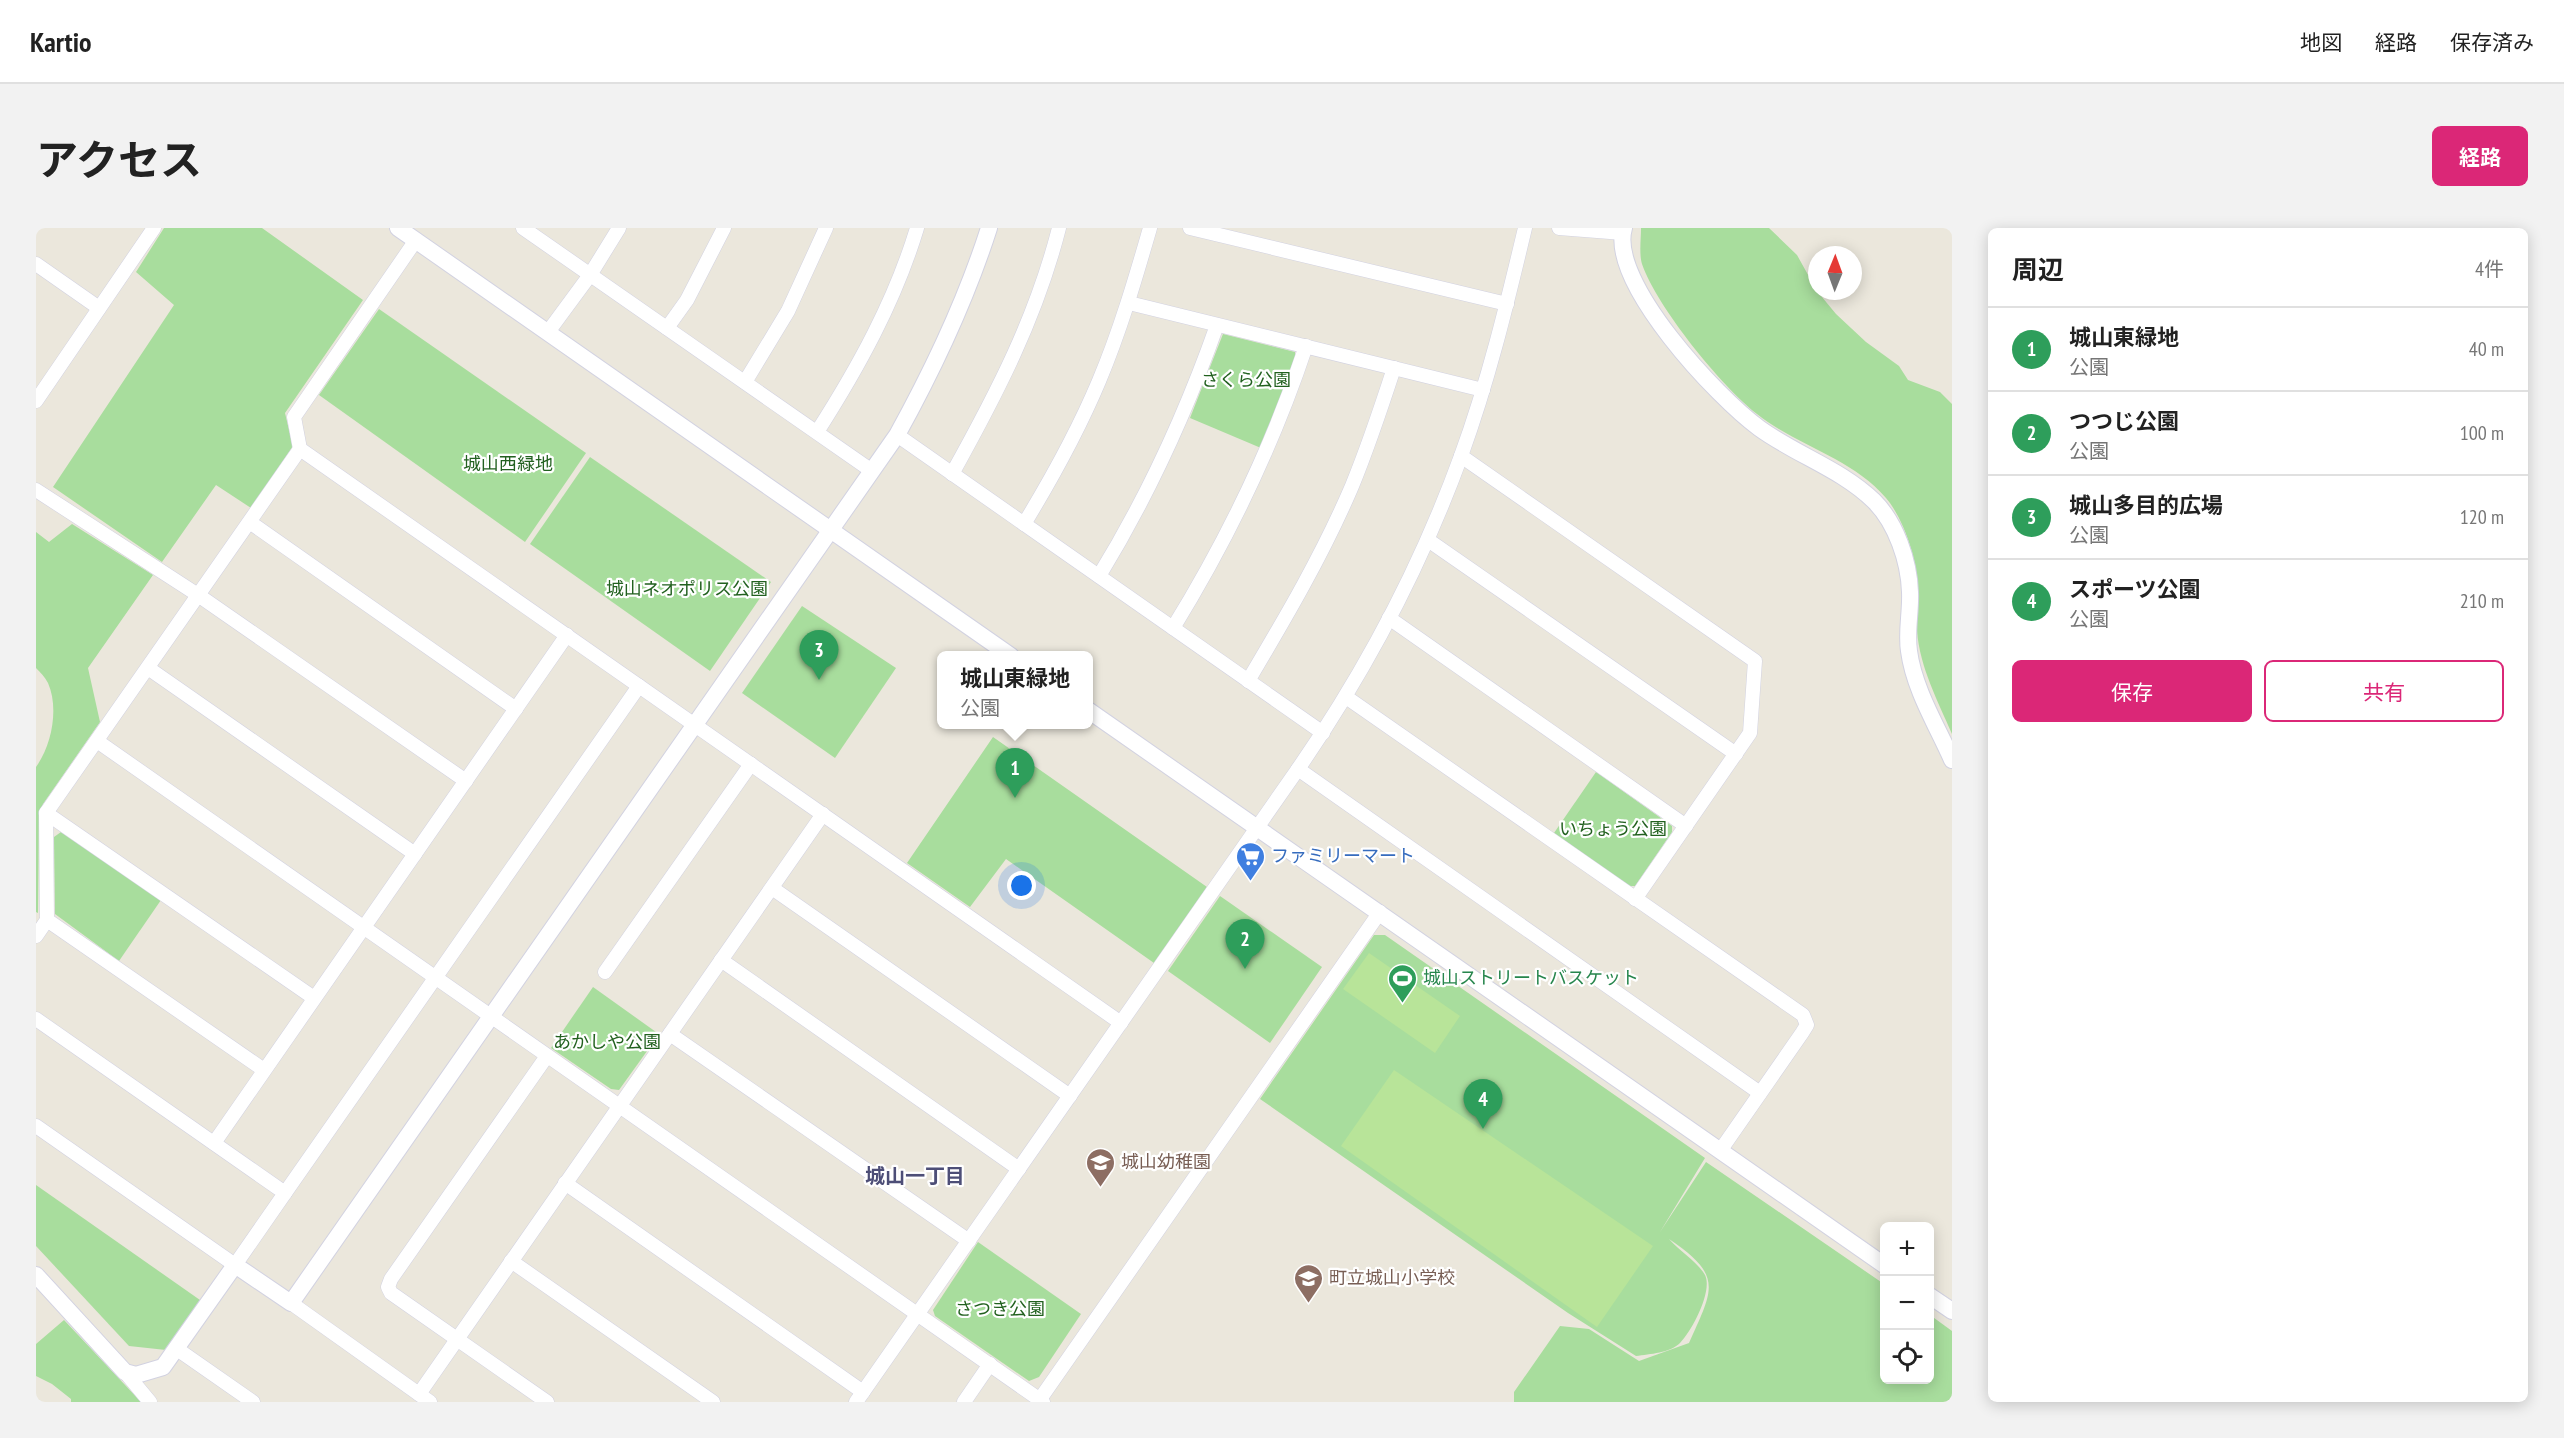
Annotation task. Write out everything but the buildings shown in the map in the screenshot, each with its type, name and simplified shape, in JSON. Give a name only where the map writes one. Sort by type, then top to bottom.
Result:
[{"type":"street","points":[[36,401],[41,382],[99,308],[154,228]]},
{"type":"street","points":[[398,228],[1004,651]]},
{"type":"street","points":[[523,228],[872,471]]},
{"type":"street","points":[[548,332],[590,274],[619,228]]},
{"type":"street","points":[[668,328],[687,300],[724,228]]},
{"type":"street","points":[[745,382],[788,311],[826,228]]},
{"type":"street","points":[[817,432],[843,392],[878,326],[895,290],[917,228]]},
{"type":"street","points":[[291,1303],[897,435],[927,381],[961,306],[989,228]]},
{"type":"street","points":[[952,474],[1020,345],[1047,272],[1059,228]]},
{"type":"street","points":[[1024,524],[1072,440],[1100,380],[1128,303],[1150,228]]},
{"type":"street","points":[[1190,228],[1507,304]]},
{"type":"street","points":[[565,1183],[860,1397],[1346,697],[1428,540],[1461,456],[1483,390],[1525,228]]},
{"type":"street","points":[[1559,228],[1624,230],[1623,250],[1647,306],[1670,337],[1726,402],[1775,439],[1853,483],[1885,514],[1898,540],[1907,572],[1910,591],[1908,650],[1913,668],[1952,760]]},
{"type":"street","points":[[36,936],[47,920],[46,813],[198,595],[251,524],[300,449],[294,417],[416,240]]},
{"type":"street","points":[[36,264],[99,308]]},
{"type":"street","points":[[1128,303],[1483,390]]},
{"type":"street","points":[[1099,576],[1130,525],[1169,449],[1200,374],[1217,325]]},
{"type":"street","points":[[1173,628],[1216,558],[1242,507],[1266,454],[1306,346]]},
{"type":"street","points":[[1248,681],[1291,609],[1334,525],[1368,446],[1394,368]]},
{"type":"street","points":[[897,435],[1323,733]]},
{"type":"street","points":[[300,449],[1121,1023]]},
{"type":"street","points":[[1461,456],[1755,661],[1750,733],[1635,899]]},
{"type":"street","points":[[36,490],[198,595],[466,781]]},
{"type":"street","points":[[251,524],[516,709]]},
{"type":"street","points":[[1428,540],[1736,754]]},
{"type":"street","points":[[1389,618],[1686,826]]},
{"type":"street","points":[[214,1143],[567,635]]},
{"type":"street","points":[[148,668],[415,854]]},
{"type":"street","points":[[125,1372],[136,1375],[155,1371],[163,1367],[177,1349],[639,686]]},
{"type":"street","points":[[1346,697],[1803,1015],[1807,1025],[1720,1151]]},
{"type":"street","points":[[1093,713],[1880,1261]]},
{"type":"street","points":[[97,741],[1040,1401],[1380,912]]},
{"type":"street","points":[[605,972],[751,764]]},
{"type":"street","points":[[1298,769],[1760,1093]]},
{"type":"street","points":[[46,813],[314,998]]},
{"type":"street","points":[[36,1126],[424,1398],[457,1339],[823,814]]},
{"type":"street","points":[[772,888],[1070,1096]]},
{"type":"street","points":[[47,920],[264,1070]]},
{"type":"street","points":[[721,960],[1019,1169]]},
{"type":"street","points":[[36,1019],[285,1193]]},
{"type":"street","points":[[670,1034],[969,1241]]},
{"type":"street","points":[[547,1402],[391,1293],[388,1285],[548,1056]]},
{"type":"street","points":[[511,1260],[712,1402]]},
{"type":"street","points":[[36,1275],[150,1402]]},
{"type":"street","points":[[1934,1299],[1952,1311]]},
{"type":"street","points":[[177,1349],[253,1402]]},
{"type":"street","points":[[964,1402],[990,1364]]},
{"type":"green space","points":[[164,228],[262,228],[363,300],[285,413],[293,446],[251,508],[216,485],[162,562],[53,487],[174,305],[136,272]]},
{"type":"green space","points":[[1641,228],[1769,228],[1797,255],[1808,275],[1808,300],[1824,300],[1866,342],[1899,366],[1908,380],[1940,392],[1952,404],[1952,734],[1930,684],[1922,658],[1917,631],[1916,567],[1909,542],[1893,507],[1872,484],[1857,472],[1773,425],[1757,414],[1726,385],[1692,345],[1661,302],[1642,264]]},
{"type":"green space","name":"城山西緑地","points":[[379,309],[586,453],[525,542],[319,395]]},
{"type":"green space","name":"さくら公園","points":[[1223,334],[1295,352],[1295,360],[1261,448],[1190,418]]},
{"type":"green space","name":"城山ネオポリス公園","points":[[590,457],[771,582],[710,671],[530,544]]},
{"type":"green space","points":[[72,524],[153,575],[88,668],[100,722],[43,804],[39,814],[38,913],[36,912],[36,767],[50,737],[53,704],[48,683],[36,668],[36,532],[49,542]]},
{"type":"green space","points":[[802,606],[896,668],[835,758],[742,693]]},
{"type":"green space","points":[[993,737],[1207,887],[1154,963],[1006,859],[970,907],[907,863]]},
{"type":"green space","name":"いちょう公園","points":[[1596,772],[1672,826],[1672,832],[1635,886],[1629,886],[1554,833]]},
{"type":"green space","points":[[61,832],[161,900],[119,961],[55,914],[54,837]]},
{"type":"green space","points":[[1220,896],[1322,967],[1270,1043],[1168,971]]},
{"type":"green space","points":[[1374,935],[1385,935],[1705,1158],[1660,1232],[1706,1162],[1880,1281],[1880,1384],[1934,1384],[1934,1318],[1952,1331],[1952,1402],[1514,1402],[1514,1392],[1560,1326],[1589,1329],[1639,1361],[1689,1343],[1708,1296],[1709,1285],[1706,1274],[1699,1263],[1669,1239],[1705,1275],[1707,1282],[1704,1300],[1690,1330],[1680,1343],[1665,1351],[1636,1356],[1568,1313],[1260,1099]]},
{"type":"green space","name":"城山ストリートバスケット","points":[[1369,953],[1460,1016],[1435,1053],[1343,989]]},
{"type":"green space","name":"あかしや公園","points":[[593,987],[656,1032],[655,1040],[619,1090],[611,1089],[551,1048]]},
{"type":"green space","points":[[1394,1070],[1653,1246],[1597,1327],[1341,1146]]},
{"type":"green space","points":[[36,1185],[200,1300],[166,1350],[129,1346],[36,1246]]},
{"type":"green space","name":"さつき公園","points":[[978,1242],[1081,1314],[1039,1377],[1029,1381],[935,1316],[933,1310]]},
{"type":"green space","points":[[64,1320],[141,1402],[71,1402],[71,1399],[52,1384],[36,1376],[36,1344]]},
{"type":"place","name":"城山多目的広場","points":[[819,680]]},
{"type":"place","name":"城山東緑地","points":[[1015,798]]},
{"type":"place","name":"ファミリーマート","points":[[1250,882]]},
{"type":"place","name":"つつじ公園","points":[[1245,969]]},
{"type":"place","name":"城山ストリートバスケット","points":[[1402,1004]]},
{"type":"place","name":"スポーツ公園","points":[[1483,1129]]},
{"type":"place","name":"城山幼稚園","points":[[1100,1188]]},
{"type":"place","name":"町立城山小学校","points":[[1308,1304]]},
{"type":"district","name":"城山一丁目","points":[[915,1176]]}]
